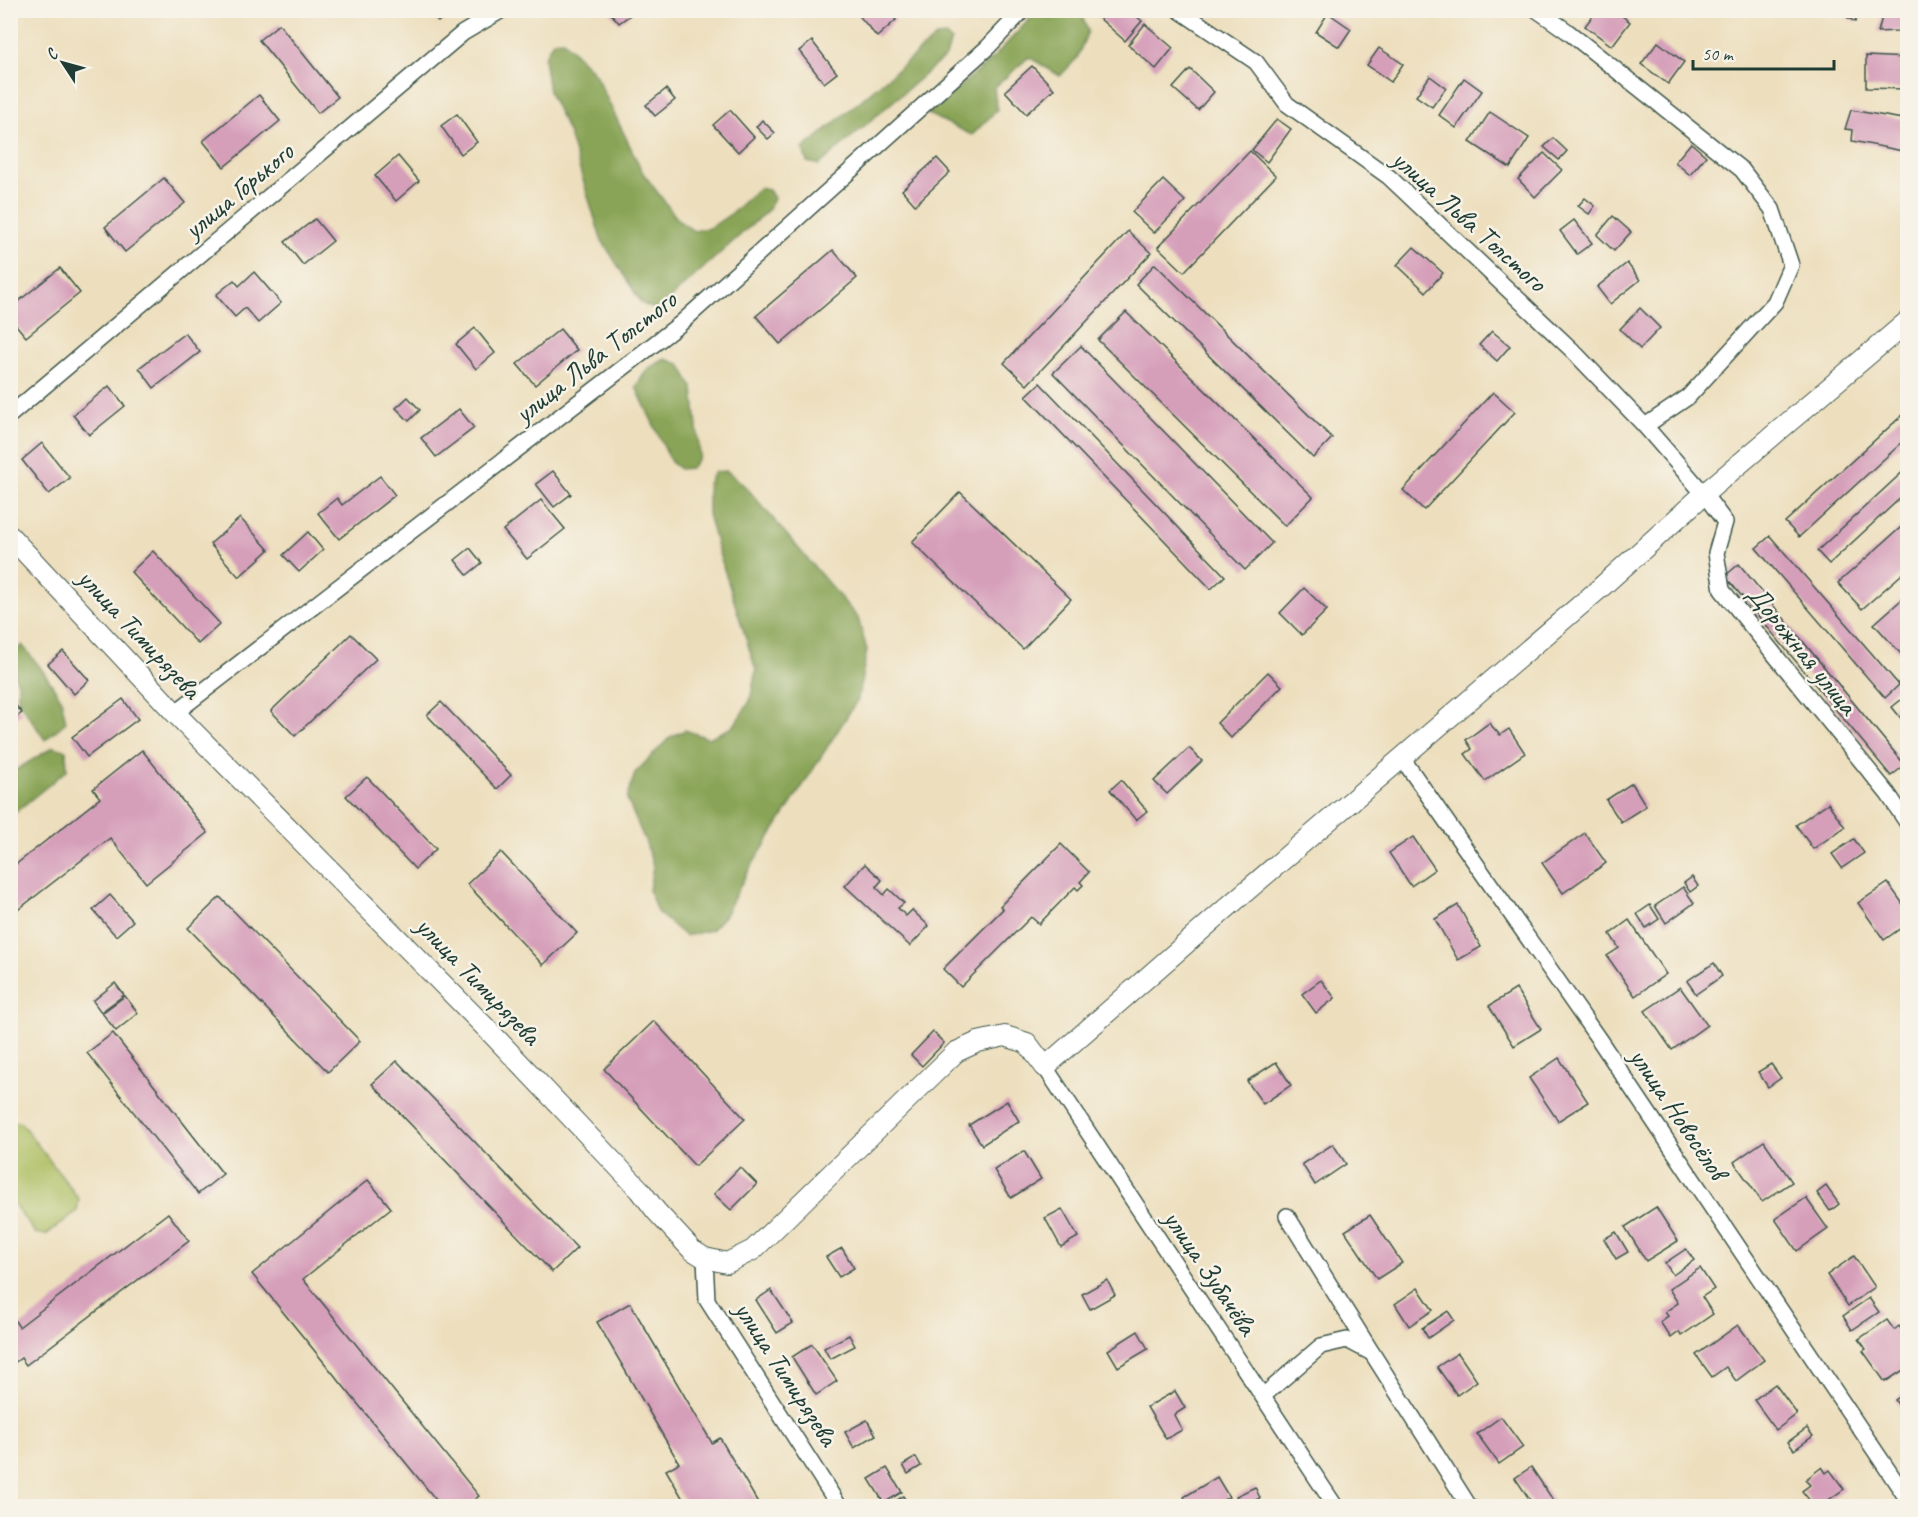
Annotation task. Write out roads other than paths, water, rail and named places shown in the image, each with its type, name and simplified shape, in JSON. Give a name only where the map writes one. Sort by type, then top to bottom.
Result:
[{"type":"street","name":"улица Горького","points":[[10,415],[464,33],[502,10]]},
{"type":"street","name":"улица Льва Толстого","points":[[175,713],[680,324],[988,47],[1023,10]]},
{"type":"street","name":"улица Льва Толстого","points":[[1179,10],[1256,62],[1287,104],[1389,177],[1572,350],[1645,426],[1704,494]]},
{"type":"street","points":[[1537,10],[1567,31],[1742,170],[1772,208],[1791,265],[1775,302],[1688,397],[1645,426]]},
{"type":"street","points":[[705,1258],[727,1263],[753,1250],[957,1052],[978,1042],[1005,1036],[1027,1043],[1045,1067],[1230,905],[1598,590],[1704,494],[1908,321]]},
{"type":"street","name":"Дорожная улица","points":[[1704,494],[1725,522],[1716,553],[1722,590],[1888,794],[1908,824]]},
{"type":"street","name":"улица Тимирязева","points":[[10,536],[175,713],[492,1034],[640,1190],[692,1250],[705,1258],[707,1300],[839,1506]]},
{"type":"street","name":"улица Новосёлов","points":[[1402,758],[1600,1041],[1908,1500]]},
{"type":"street","name":"улица Зубачёва","points":[[1045,1067],[1335,1506]]},
{"type":"street","points":[[1287,1216],[1469,1506]]},
{"type":"street","points":[[1263,1396],[1321,1346],[1347,1340],[1372,1353]]}]
